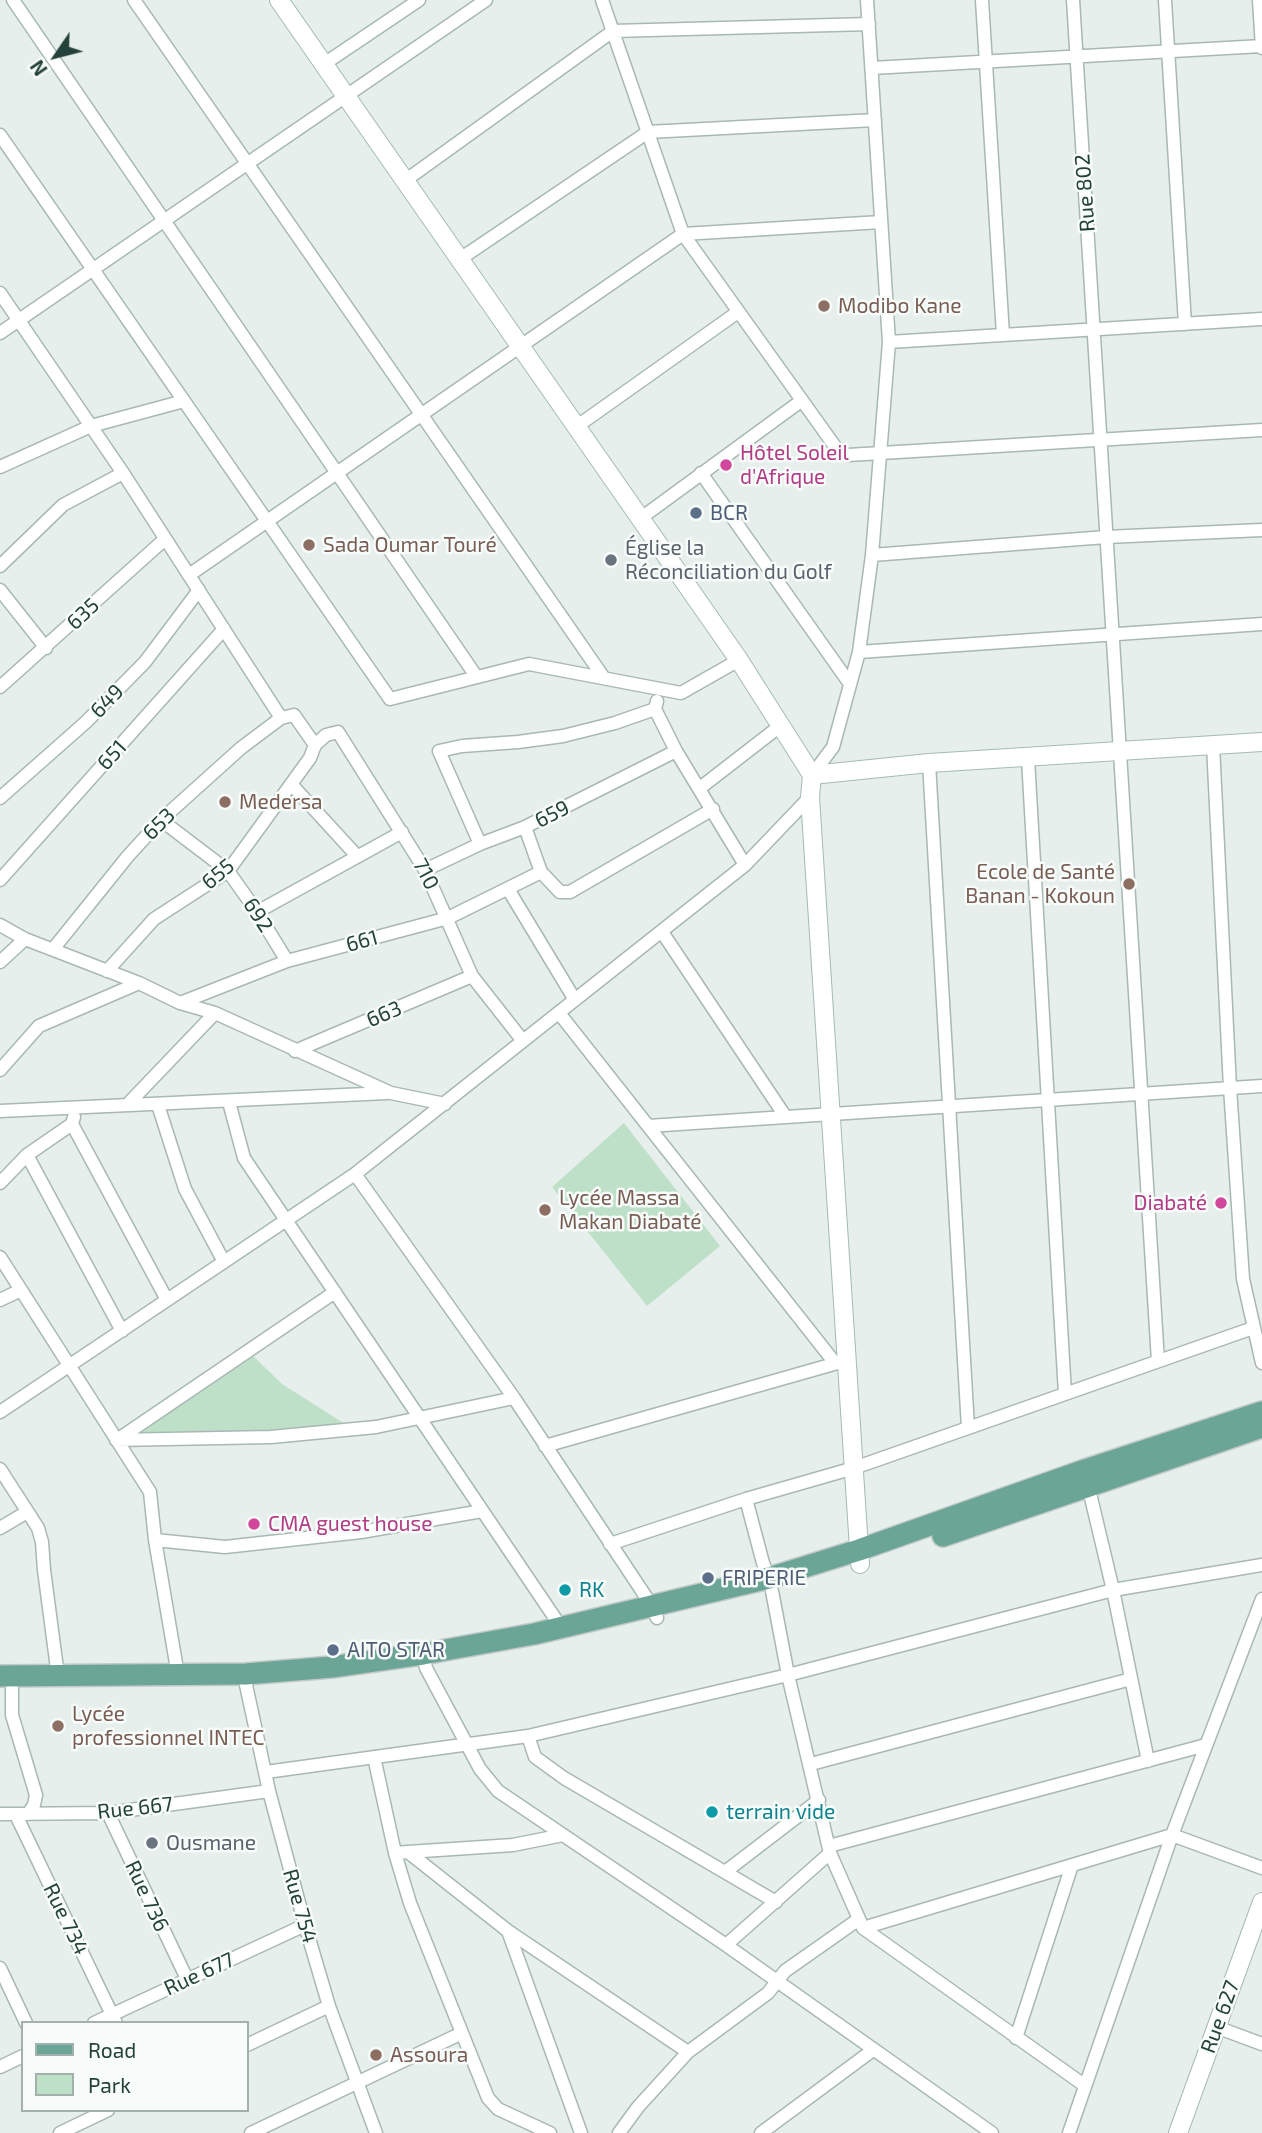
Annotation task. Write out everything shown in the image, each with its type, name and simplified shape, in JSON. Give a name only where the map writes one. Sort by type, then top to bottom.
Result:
[{"type":"main road","points":[[4,1685],[246,1679],[332,1667],[425,1661],[654,1612],[771,1584],[859,1557],[1086,1479],[1262,1412]]},
{"type":"main road","points":[[1086,1479],[1262,1427]]},
{"type":"main road","points":[[425,1661],[561,1627],[654,1612]]},
{"type":"main road","points":[[4,1685],[58,1676],[178,1675],[246,1679]]},
{"type":"street","points":[[13,0],[476,677]]},
{"type":"street","points":[[134,0],[604,678]]},
{"type":"street","points":[[279,0],[739,660],[812,775]]},
{"type":"street","points":[[324,64],[419,0]]},
{"type":"street","points":[[0,333],[486,0]]},
{"type":"street","points":[[602,0],[683,234],[839,452],[848,456],[1262,430]]},
{"type":"street","points":[[859,1557],[854,1468],[841,1362],[831,1113],[810,797],[812,775],[833,747],[859,652],[872,555],[889,342],[867,0]]},
{"type":"street","points":[[982,0],[1003,335]]},
{"type":"street","name":"Rue 802","points":[[1073,0],[1158,1362]]},
{"type":"street","points":[[1165,0],[1185,324]]},
{"type":"street","points":[[872,68],[1262,47],[1259,0]]},
{"type":"street","points":[[405,180],[612,32],[869,24]]},
{"type":"street","points":[[460,259],[648,132],[875,120]]},
{"type":"street","points":[[0,135],[390,699],[529,664],[681,693],[739,660]]},
{"type":"street","points":[[189,575],[683,234],[881,222]]},
{"type":"street","points":[[0,293],[123,474],[281,718],[294,715],[315,745]]},
{"type":"street","points":[[576,427],[738,312]]},
{"type":"street","points":[[889,342],[1262,319]]},
{"type":"street","points":[[0,467],[91,426],[184,401]]},
{"type":"street","points":[[641,518],[801,401]]},
{"type":"street","points":[[701,473],[850,684]]},
{"type":"street","points":[[0,566],[63,505],[123,474]]},
{"type":"street","points":[[872,555],[1106,537],[1262,530]]},
{"type":"street","name":"635","points":[[0,687],[165,538]]},
{"type":"street","points":[[0,590],[46,648]]},
{"type":"street","name":"649","points":[[0,798],[86,722],[145,662],[199,590]]},
{"type":"street","points":[[859,652],[1262,624]]},
{"type":"street","name":"651","points":[[0,880],[224,629]]},
{"type":"street","points":[[659,689],[655,709],[676,751],[745,866]]},
{"type":"street","points":[[480,844],[439,751],[462,746],[563,736],[615,723],[655,709]]},
{"type":"street","name":"653","points":[[54,948],[128,856],[161,820],[241,748],[281,718]]},
{"type":"street","points":[[700,789],[780,726]]},
{"type":"street","name":"710","points":[[315,745],[326,735],[338,732],[425,870],[472,976],[523,1041]]},
{"type":"street","points":[[812,775],[929,763],[1262,742]]},
{"type":"street","name":"655","points":[[107,971],[154,919],[228,871],[310,758],[315,745]]},
{"type":"street","points":[[1213,745],[1230,1088],[1244,1279],[1262,1363]]},
{"type":"street","name":"659","points":[[425,870],[480,844],[525,827],[676,751]]},
{"type":"street","points":[[1028,758],[1065,1394]]},
{"type":"street","points":[[929,763],[968,1428]]},
{"type":"street","points":[[292,784],[358,856]]},
{"type":"street","points":[[0,1412],[355,1174],[745,866],[810,797]]},
{"type":"street","points":[[525,827],[541,872],[561,892],[570,892],[713,809]]},
{"type":"street","name":"692","points":[[161,820],[228,871],[287,961]]},
{"type":"street","points":[[257,912],[402,832]]},
{"type":"street","name":"661","points":[[180,1003],[287,961],[448,918],[541,872]]},
{"type":"street","points":[[508,889],[575,1000]]},
{"type":"street","points":[[0,925],[25,939],[139,983],[180,1003],[215,1013],[391,1093],[445,1104]]},
{"type":"street","points":[[662,932],[785,1116]]},
{"type":"street","points":[[0,961],[25,939]]},
{"type":"street","name":"663","points":[[295,1051],[472,976]]},
{"type":"street","points":[[0,1070],[39,1026],[139,983]]},
{"type":"street","points":[[128,1104],[215,1013]]},
{"type":"street","points":[[559,1013],[841,1362]]},
{"type":"street","points":[[648,1126],[1262,1086]]},
{"type":"street","points":[[0,1111],[391,1093]]},
{"type":"street","points":[[229,1102],[244,1158],[561,1627]]},
{"type":"street","points":[[158,1105],[185,1189],[224,1262]]},
{"type":"street","points":[[0,1184],[27,1155],[72,1124],[76,1109]]},
{"type":"street","points":[[72,1124],[167,1300]]},
{"type":"street","points":[[27,1155],[122,1331]]},
{"type":"street","points":[[355,1174],[514,1398],[654,1612]]},
{"type":"street","points":[[0,1257],[150,1492],[155,1540],[178,1675]]},
{"type":"street","points":[[0,1300],[21,1290]]},
{"type":"street","points":[[116,1440],[335,1293]]},
{"type":"street","points":[[1249,1307],[1262,1302]]},
{"type":"street","points":[[610,1544],[746,1499],[854,1468],[1253,1328]]},
{"type":"street","points":[[545,1446],[841,1362]]},
{"type":"street","points":[[116,1440],[271,1437],[376,1427],[514,1398]]},
{"type":"street","points":[[0,1469],[38,1528],[42,1542],[58,1676]]},
{"type":"street","points":[[1086,1479],[1113,1590],[1148,1760]]},
{"type":"street","points":[[746,1499],[771,1584],[788,1675],[830,1850],[861,1924],[1084,2085]]},
{"type":"street","points":[[155,1540],[225,1547],[361,1532],[482,1511]]},
{"type":"street","points":[[0,1528],[27,1512]]},
{"type":"street","points":[[265,1772],[528,1736],[788,1675],[1113,1590],[1262,1565]]},
{"type":"street","points":[[1069,2133],[1172,1835],[1262,1599]]},
{"type":"street","points":[[425,1661],[480,1769],[498,1791],[726,1945],[992,2133]]},
{"type":"street","name":"Rue 754","points":[[246,1679],[269,1791],[304,1925],[329,2006],[376,2133]]},
{"type":"street","points":[[811,1764],[1131,1679]]},
{"type":"street","points":[[4,1685],[36,1796],[34,1805],[22,1814]]},
{"type":"street","points":[[528,1736],[535,1757],[564,1778],[776,1902]]},
{"type":"street","points":[[726,1945],[830,1850],[1206,1745]]},
{"type":"street","points":[[374,1757],[401,1852],[410,1903],[488,2098],[498,2109],[550,2133]]},
{"type":"street","name":"Rue 667","points":[[0,1815],[108,1813],[269,1791]]},
{"type":"street","points":[[725,1872],[819,1800]]},
{"type":"street","name":"Rue 736","points":[[108,1813],[187,1979]]},
{"type":"street","name":"Rue 734","points":[[22,1814],[114,2019]]},
{"type":"street","points":[[401,1852],[513,1845],[562,1835]]},
{"type":"street","points":[[619,2133],[638,2107],[688,2052],[768,1993],[785,1971],[861,1924],[1172,1835],[1262,1868]]},
{"type":"street","points":[[401,1852],[508,1931],[688,2052]]},
{"type":"street","points":[[1016,2038],[1072,1865]]},
{"type":"street","name":"Rue 627","points":[[1178,2133],[1262,1902]]},
{"type":"street","name":"Rue 677","points":[[114,2019],[187,1979],[304,1925]]},
{"type":"street","points":[[508,1931],[581,2133]]},
{"type":"street","points":[[0,1968],[25,2021]]},
{"type":"street","points":[[248,2045],[329,2006]]},
{"type":"street","points":[[1216,2027],[1262,2044]]},
{"type":"street","points":[[251,2133],[462,2033]]},
{"type":"street","points":[[761,2133],[873,2050]]},
{"type":"street","points":[[0,2067],[21,2057]]},
{"type":"street","points":[[61,2133],[104,2112]]},
{"type":"green space","points":[[624,1123],[720,1246],[647,1306],[552,1187]]},
{"type":"green space","points":[[248,1351],[282,1384],[353,1429],[116,1440]]},
{"type":"place","name":"Modibo Kane","points":[[824,306]]},
{"type":"place","name":"Hôtel Soleil d'Afrique","points":[[726,465]]},
{"type":"place","name":"BCR","points":[[696,513]]},
{"type":"place","name":"Sada Oumar Touré","points":[[309,545]]},
{"type":"place","name":"Église la Réconciliation du Golf","points":[[611,560]]},
{"type":"place","name":"Medersa","points":[[225,802]]},
{"type":"place","name":"Ecole de Santé Banan - Kokoun","points":[[1129,884]]},
{"type":"place","name":"Diabaté","points":[[1221,1203]]},
{"type":"place","name":"Lycée Massa Makan Diabaté","points":[[545,1210]]},
{"type":"place","name":"CMA guest house","points":[[254,1524]]},
{"type":"place","name":"FRIPERIE","points":[[708,1578]]},
{"type":"place","name":"RK","points":[[565,1590]]},
{"type":"place","name":"AITO STAR","points":[[333,1650]]},
{"type":"place","name":"Lycée professionnel INTEC","points":[[58,1726]]},
{"type":"place","name":"terrain vide","points":[[712,1812]]},
{"type":"place","name":"Ousmane","points":[[152,1843]]},
{"type":"place","name":"Assoura","points":[[376,2055]]}]
